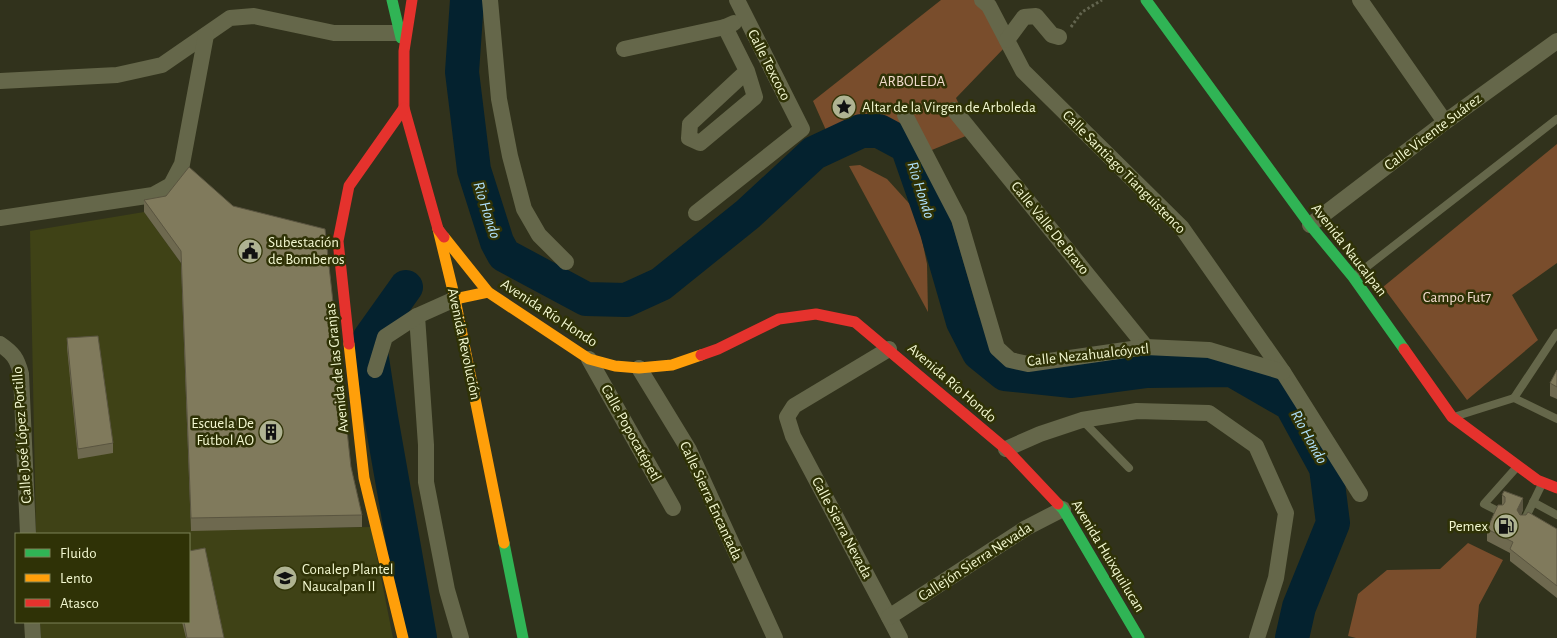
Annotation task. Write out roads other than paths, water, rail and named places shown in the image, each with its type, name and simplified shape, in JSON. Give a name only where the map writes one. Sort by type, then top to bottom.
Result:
[{"type":"main road","name":"Avenida Revolución","points":[[392,0],[404,50]]},
{"type":"main road","name":"Avenida Revolución","points":[[412,0],[404,50],[404,108],[438,228],[455,299],[523,638]]},
{"type":"main road","name":"Avenida Naucalpan","points":[[1146,0],[1310,224],[1353,277],[1452,417],[1537,480],[1557,488]]},
{"type":"main road","name":"Avenida de las Granjas","points":[[403,638],[364,478],[338,241],[349,186],[404,108]]},
{"type":"main road","name":"Avenida Río Hondo","points":[[438,228],[488,292],[589,358],[616,366],[639,368],[672,365],[718,349],[779,319],[816,314],[855,322],[890,349],[1006,449]]},
{"type":"main road","points":[[455,299],[488,292]]},
{"type":"main road","name":"Avenida Huixquilucan","points":[[1006,449],[1063,509],[1139,638]]},
{"type":"street","points":[[490,0],[499,99],[510,156],[524,209],[539,235],[566,262]]},
{"type":"street","name":"Calle Texcoco","points":[[696,213],[802,129],[737,0]]},
{"type":"street","name":"Calle Santiago Tianguistenco","points":[[982,0],[988,6],[1023,71],[1182,228],[1283,372],[1360,494]]},
{"type":"street","points":[[1360,0],[1445,122]]},
{"type":"street","points":[[0,81],[117,75],[162,65],[230,18],[254,16],[334,33],[399,33]]},
{"type":"street","points":[[1006,40],[1024,17],[1036,16],[1052,35],[1059,37]]},
{"type":"street","points":[[624,49],[725,27],[746,18]]},
{"type":"street","points":[[725,27],[746,70],[755,97],[700,143],[689,138],[690,124],[746,70]]},
{"type":"street","points":[[0,218],[153,196],[171,185],[182,164],[206,35]]},
{"type":"street","name":"Calle Vicente Suárez","points":[[1310,224],[1445,122],[1557,41]]},
{"type":"street","name":"Calle Valle De Bravo","points":[[954,110],[1146,347]]},
{"type":"street","name":"Calle Nezahualcóyotl","points":[[905,115],[959,219],[997,348],[1010,360],[1028,364],[1146,347],[1209,350],[1283,372]]},
{"type":"street","points":[[375,370],[384,337],[416,316],[455,299]]},
{"type":"street","points":[[416,316],[426,445],[426,482],[447,590],[461,638]]},
{"type":"street","name":"Calle José López Portillo","points":[[0,344],[18,360],[28,533]]},
{"type":"street","name":"Calle Sierra Nevada","points":[[890,349],[794,406],[787,417],[793,436],[900,638]]},
{"type":"street","name":"Calle Popocatépetl","points":[[589,358],[672,508]]},
{"type":"street","name":"Calle Sierra Encantada","points":[[639,368],[689,450],[775,638]]},
{"type":"street","points":[[1006,449],[1040,434],[1082,420],[1137,411],[1209,413],[1256,446],[1286,514],[1276,578],[1257,638]]},
{"type":"street","name":"Callejón Sierra Nevada","points":[[889,617],[1026,528],[1063,509]]},
{"type":"street","points":[[32,623],[33,638]]},
{"type":"lane","points":[[1353,277],[1557,119]]},
{"type":"lane","points":[[1452,417],[1514,398],[1557,332]]},
{"type":"lane","points":[[1514,398],[1557,419]]},
{"type":"lane","points":[[1082,420],[1129,468]]},
{"type":"lane","points":[[1500,512],[1484,504],[1518,466]]},
{"type":"lane","points":[[1523,522],[1543,482]]},
{"type":"lane","points":[[1533,502],[1557,515]]},
{"type":"waterway","name":"Rio Hondo","points":[[467,0],[462,72],[474,170],[497,242],[504,255],[586,299],[626,300],[661,284],[748,214],[814,153],[861,131],[879,131],[907,146],[937,232],[963,322],[979,353],[1005,374],[1072,381],[1147,371],[1232,370],[1291,404],[1326,468],[1333,523],[1299,607],[1292,638]]},
{"type":"waterway","points":[[406,287],[369,339],[420,638]]},
{"type":"place","name":"Altar de la Virgen de Arboleda","points":[[844,107]]},
{"type":"place","name":"Subestación de Bomberos","points":[[250,251]]},
{"type":"place","name":"Escuela De Fútbol AO","points":[[271,432]]},
{"type":"place","name":"Pemex","points":[[1506,526]]},
{"type":"place","name":"Conalep Plantel Naucalpan II","points":[[285,578]]},
{"type":"park label","name":"ARBOLEDA","points":[[912,81]]},
{"type":"park label","name":"Campo Fut7","points":[[1457,297]]}]
